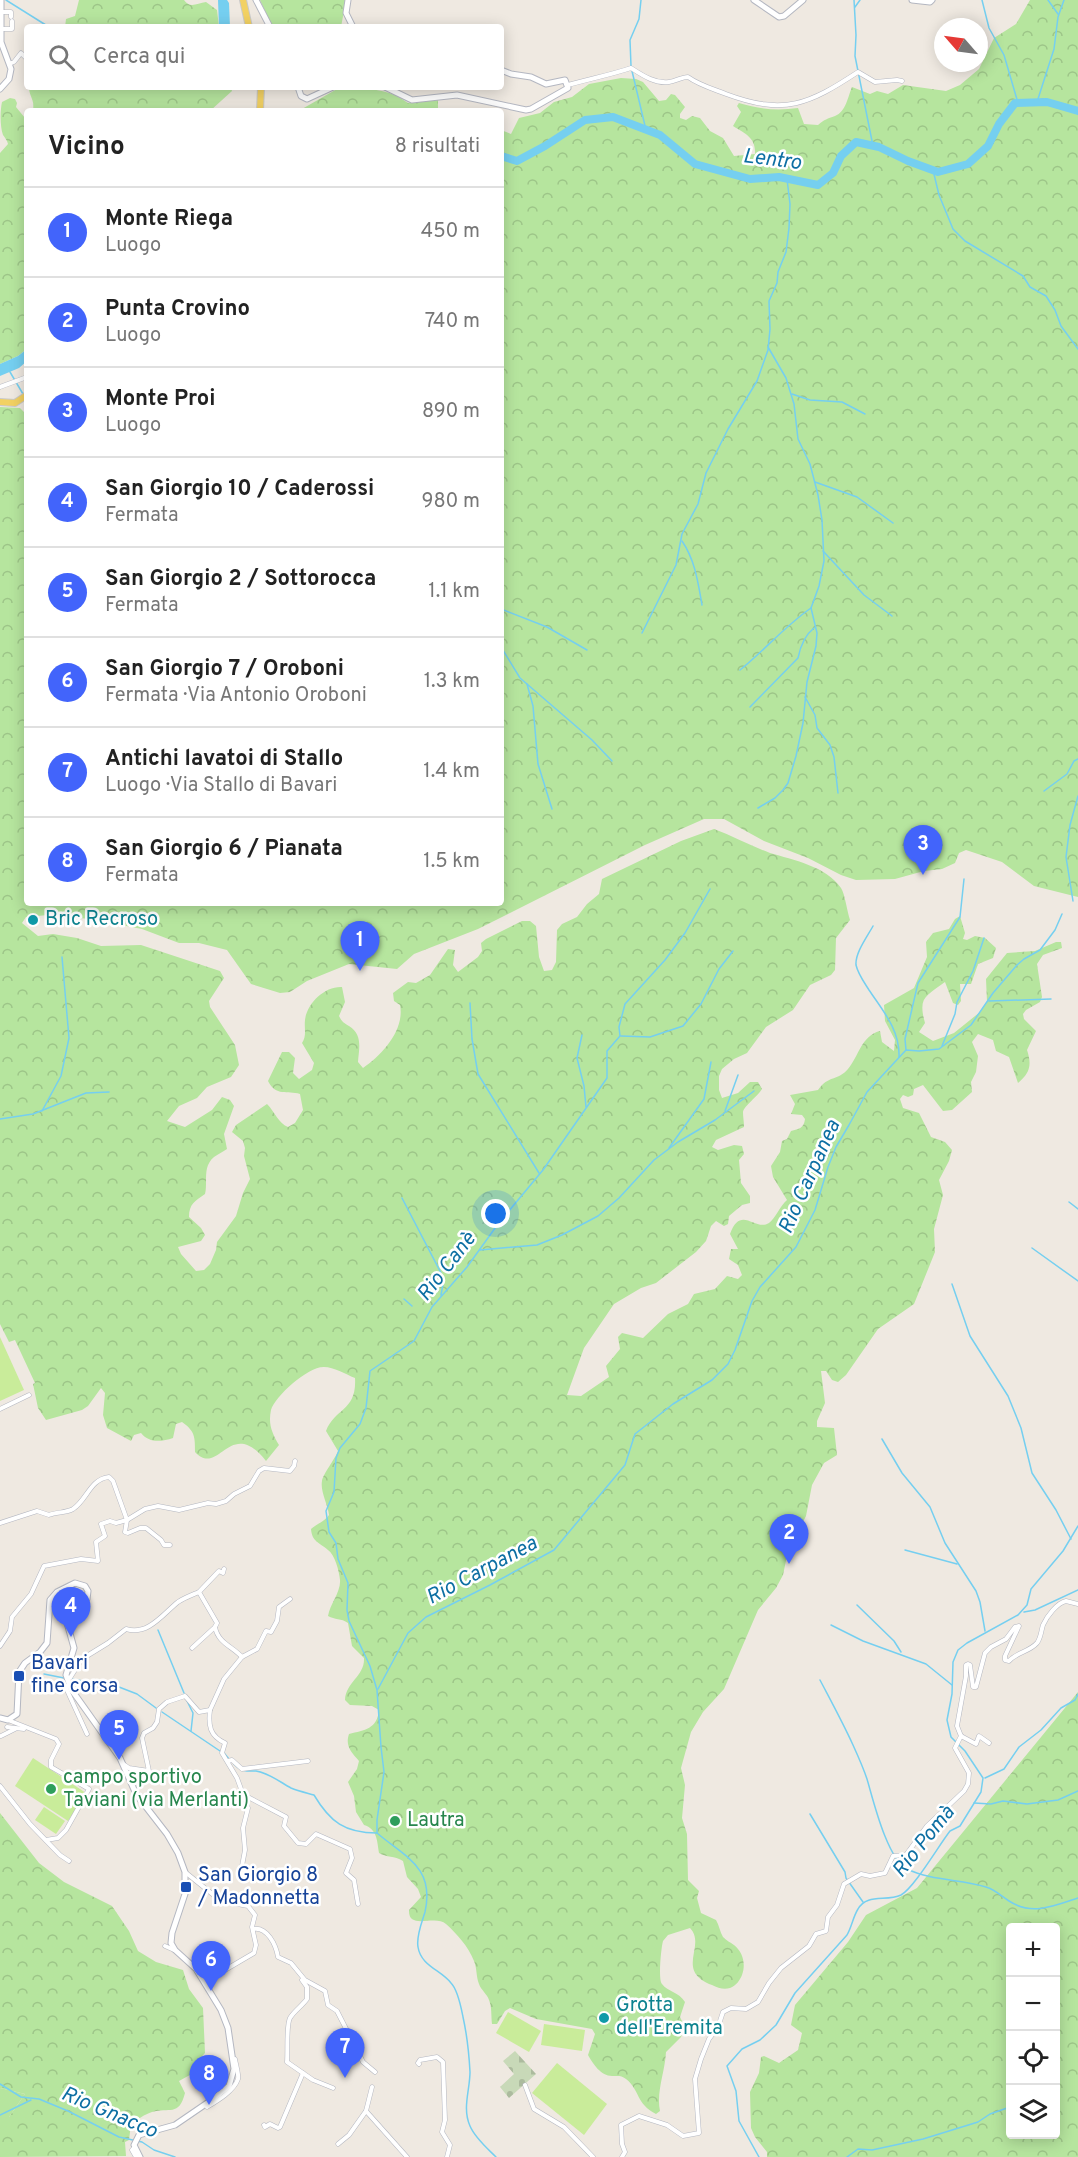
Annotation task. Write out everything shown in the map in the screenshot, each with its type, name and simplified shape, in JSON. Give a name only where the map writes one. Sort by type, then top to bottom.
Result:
[{"type":"main road","points":[[243,0],[248,24]]},
{"type":"main road","points":[[260,108],[261,90]]},
{"type":"main road","points":[[0,402],[18,402],[24,397]]},
{"type":"street","points":[[0,89],[9,78],[10,69],[0,34],[2,0]]},
{"type":"street","points":[[256,0],[268,24]]},
{"type":"street","points":[[348,0],[346,13],[352,24]]},
{"type":"street","points":[[754,0],[779,17],[784,16],[803,0]]},
{"type":"street","points":[[912,0],[930,2],[932,0]]},
{"type":"street","points":[[1,12],[11,12],[12,29],[1,29]]},
{"type":"street","points":[[9,64],[21,54],[24,56]]},
{"type":"street","points":[[391,90],[412,100],[457,95],[531,110],[565,91],[568,85],[616,74],[631,68],[641,75],[658,81],[666,82],[688,77],[699,84],[710,86],[738,98],[754,102],[790,105],[811,100],[858,72],[875,82],[902,81]]},
{"type":"street","points":[[504,71],[531,76],[550,85],[565,80],[568,85]]},
{"type":"street","points":[[300,90],[304,99],[326,90]]},
{"type":"street","points":[[0,387],[24,378]]},
{"type":"street","points":[[0,1409],[28,1395]]},
{"type":"street","points":[[0,1646],[9,1630],[12,1617],[31,1594],[44,1566],[81,1559],[98,1561],[96,1542],[105,1536],[101,1524],[127,1520],[145,1509],[158,1506],[176,1510],[190,1509],[208,1503],[216,1504],[226,1501],[250,1486],[264,1467],[290,1471],[295,1461]]},
{"type":"street","points":[[0,1523],[38,1511],[49,1515],[59,1511],[69,1511],[99,1480],[109,1477],[113,1481],[127,1520],[128,1524],[124,1530],[126,1533],[146,1528],[164,1545],[170,1545]]},
{"type":"street","points":[[66,1677],[69,1677],[82,1659],[108,1644],[126,1629],[134,1631],[152,1625],[178,1603],[199,1592],[219,1571],[223,1573],[224,1569]]},
{"type":"street","points":[[8,1724],[17,1714],[21,1669],[47,1643],[50,1600],[57,1592],[78,1583],[86,1587],[88,1595],[85,1600],[70,1612],[66,1619],[74,1648],[66,1677],[68,1685],[123,1764],[136,1794],[172,1841],[185,1872],[185,1894],[171,1935],[175,1950]]},
{"type":"street","points":[[192,1648],[217,1623],[199,1592]]},
{"type":"street","points":[[250,1877],[242,1866],[245,1850],[243,1828],[248,1806],[228,1761],[222,1753],[225,1743],[215,1738],[211,1728],[210,1710],[224,1679],[242,1657],[257,1649],[266,1631],[271,1632],[277,1622],[279,1607],[290,1599]]},
{"type":"street","points":[[622,2157],[625,2152],[621,2125],[639,2116],[667,2125],[683,2136],[699,2133],[695,2079],[700,2058],[718,2027],[723,2012],[731,2008],[741,2009],[756,2004],[768,1983],[781,1968],[809,1946],[816,1934],[826,1931],[828,1917],[837,1905],[845,1883],[861,1874],[870,1876],[885,1873],[893,1856],[906,1855],[927,1826],[964,1791],[969,1781],[969,1773],[956,1752],[955,1745],[960,1738],[957,1726],[966,1665],[970,1665],[973,1687],[976,1687],[985,1653],[991,1647],[1006,1640],[1017,1626],[1019,1628],[1005,1656],[1007,1662],[1016,1654],[1028,1651],[1038,1641],[1044,1622],[1059,1604],[1068,1601],[1078,1604]]},
{"type":"street","points":[[215,1627],[222,1642],[242,1657]]},
{"type":"street","points":[[68,1685],[66,1688],[87,1734]]},
{"type":"street","points":[[123,1764],[129,1768],[149,1771],[142,1738],[144,1733],[155,1725],[158,1710],[166,1703],[185,1696],[199,1712],[210,1710]]},
{"type":"street","points":[[0,1718],[15,1729]]},
{"type":"street","points":[[8,1724],[47,1734],[56,1739],[59,1744],[51,1760],[51,1767],[89,1789],[66,1830],[58,1838],[46,1840]]},
{"type":"street","points":[[1,1736],[15,1729],[27,1729]]},
{"type":"street","points":[[960,1738],[970,1739],[976,1744],[979,1736],[989,1743]]},
{"type":"street","points":[[228,1761],[232,1760],[243,1769],[308,1761]]},
{"type":"street","points":[[0,1786],[30,1824],[60,1856],[69,1861]]},
{"type":"street","points":[[244,1795],[286,1817],[284,1826],[298,1843],[306,1844],[316,1834],[350,1849],[352,1859],[346,1872],[354,1880],[358,1904]]},
{"type":"street","points":[[185,1872],[221,1901],[248,1906],[255,1915],[253,1929],[256,1945],[252,1955],[208,1980],[211,1989],[209,1991]]},
{"type":"street","points":[[253,1929],[259,1928],[269,1936],[276,1947],[278,1957],[291,1963],[307,1987],[307,1999],[291,2015],[286,2028],[289,2039],[287,2062],[294,2070],[333,2088]]},
{"type":"street","points":[[165,1946],[175,1950],[193,1965],[225,2019],[238,2078],[234,2086],[221,2098],[207,2107],[206,2104]]},
{"type":"street","points":[[301,1977],[325,1991],[328,2005],[337,2011],[364,2063],[375,2072]]},
{"type":"street","points":[[138,2157],[135,2143],[144,2132],[175,2125],[221,2094],[232,2081],[234,2070],[231,2048]]},
{"type":"street","points":[[419,2064],[420,2060],[437,2057],[443,2062],[445,2120],[442,2132],[450,2145],[447,2157]]},
{"type":"street","points":[[264,2125],[265,2127],[270,2124],[280,2127],[303,2073]]},
{"type":"street","points":[[316,2088],[319,2083]]},
{"type":"street","points":[[525,2085],[534,2109],[564,2127],[593,2157]]},
{"type":"street","points":[[338,2144],[345,2140],[366,2111],[372,2087]]},
{"type":"street","points":[[366,2111],[407,2157]]},
{"type":"green space","points":[[79,0],[184,0],[191,5],[206,2],[217,10],[219,24],[65,24],[66,19],[75,16]]},
{"type":"green space","points":[[260,0],[346,0],[342,24],[271,24]]},
{"type":"green space","points":[[1030,0],[1078,0],[1078,897],[1034,886],[1002,862],[966,850],[959,853],[955,863],[942,869],[895,879],[856,880],[764,841],[724,819],[704,819],[645,845],[478,929],[414,954],[397,969],[349,964],[307,981],[290,992],[280,993],[251,984],[227,950],[199,943],[179,943],[142,929],[90,919],[48,915],[26,917],[22,923],[38,936],[53,934],[77,938],[101,946],[141,945],[220,971],[224,978],[209,1001],[210,1007],[235,1045],[239,1065],[231,1077],[207,1087],[197,1098],[179,1106],[167,1121],[185,1127],[212,1110],[222,1097],[230,1100],[234,1106],[224,1134],[227,1149],[210,1161],[205,1194],[190,1209],[189,1217],[205,1235],[201,1241],[178,1247],[196,1271],[204,1270],[210,1264],[217,1242],[236,1216],[250,1179],[243,1141],[232,1132],[236,1125],[267,1104],[279,1120],[288,1127],[295,1123],[303,1110],[300,1094],[278,1091],[268,1081],[282,1052],[289,1052],[295,1058],[293,1073],[299,1079],[312,1070],[314,1063],[302,1043],[305,1035],[306,1014],[313,1002],[329,989],[342,987],[345,1002],[339,1016],[356,1033],[359,1042],[358,1062],[363,1068],[378,1056],[396,1032],[401,1014],[400,1005],[394,1001],[393,993],[408,982],[416,983],[430,975],[448,949],[455,950],[453,965],[458,972],[478,957],[482,951],[481,943],[486,939],[522,921],[530,921],[536,926],[539,957],[544,971],[552,970],[556,962],[557,930],[562,924],[577,917],[599,894],[602,879],[681,841],[714,829],[770,853],[818,869],[835,880],[841,888],[850,920],[836,938],[835,970],[831,975],[810,985],[793,1010],[766,1027],[747,1053],[734,1059],[722,1069],[719,1076],[719,1090],[722,1098],[738,1093],[750,1082],[758,1082],[762,1089],[743,1112],[744,1127],[716,1140],[712,1147],[718,1150],[734,1145],[742,1146],[744,1154],[739,1160],[741,1183],[750,1196],[750,1203],[742,1205],[729,1216],[728,1224],[724,1226],[716,1221],[711,1226],[706,1241],[696,1252],[656,1283],[641,1288],[614,1304],[584,1348],[567,1395],[581,1396],[609,1377],[606,1366],[620,1349],[618,1337],[622,1333],[643,1338],[668,1314],[688,1304],[694,1294],[715,1289],[727,1276],[738,1279],[742,1275],[738,1265],[729,1259],[731,1249],[738,1249],[730,1234],[734,1225],[743,1220],[764,1225],[769,1223],[787,1200],[773,1177],[771,1166],[780,1152],[782,1141],[787,1139],[791,1131],[801,1128],[804,1124],[805,1119],[802,1115],[791,1114],[795,1104],[790,1095],[818,1090],[826,1082],[844,1073],[852,1064],[864,1042],[880,1031],[882,1042],[894,1051],[895,1040],[885,1021],[884,1005],[914,988],[927,957],[926,942],[933,933],[949,929],[955,919],[960,916],[965,933],[963,939],[967,940],[975,936],[985,938],[996,948],[993,958],[978,964],[971,984],[960,984],[961,1001],[958,1005],[953,1003],[945,982],[925,998],[922,1008],[925,1023],[919,1032],[933,1041],[954,1033],[980,1012],[987,1002],[986,979],[1007,953],[1035,951],[1061,942],[1062,948],[1043,955],[1037,964],[1042,997],[1040,1002],[1023,1014],[1024,1019],[1036,1031],[1027,1050],[1029,1068],[1018,1083],[1009,1057],[996,1051],[993,1040],[978,1034],[972,1042],[978,1056],[976,1072],[971,1082],[972,1092],[952,1110],[943,1111],[923,1085],[914,1089],[913,1095],[908,1097],[903,1095],[900,1099],[903,1108],[919,1113],[931,1137],[945,1142],[952,1150],[939,1180],[943,1195],[934,1229],[935,1252],[914,1304],[878,1329],[846,1375],[838,1382],[832,1380],[826,1371],[821,1371],[825,1403],[817,1421],[817,1427],[834,1428],[837,1455],[824,1463],[812,1485],[806,1516],[788,1551],[783,1575],[776,1588],[758,1610],[724,1689],[703,1712],[691,1732],[681,1768],[685,1785],[682,1818],[687,1834],[688,1880],[699,1891],[697,1898],[701,1913],[716,1920],[723,1937],[740,1951],[744,1967],[736,1984],[728,1989],[719,1988],[701,1979],[695,1972],[693,1958],[695,1942],[690,1928],[668,1935],[663,1941],[660,1964],[661,1981],[664,1987],[680,1996],[685,2002],[680,2017],[685,2027],[681,2037],[666,2052],[659,2097],[660,2111],[656,2114],[645,2106],[626,2079],[621,2076],[604,2074],[595,2066],[588,2055],[595,2034],[592,2029],[536,2019],[510,2008],[505,2011],[497,2024],[492,2024],[490,2003],[479,1984],[475,1964],[469,1950],[458,1936],[441,1921],[413,1920],[409,1910],[421,1897],[418,1889],[407,1877],[403,1861],[379,1853],[374,1832],[364,1825],[356,1812],[354,1796],[348,1782],[357,1769],[359,1761],[350,1749],[348,1738],[349,1734],[365,1730],[373,1725],[379,1710],[372,1706],[350,1705],[345,1700],[349,1688],[362,1670],[364,1658],[352,1646],[348,1623],[328,1616],[339,1589],[339,1572],[333,1556],[314,1539],[311,1529],[329,1515],[322,1481],[338,1451],[326,1431],[330,1423],[353,1397],[355,1378],[332,1368],[318,1368],[302,1376],[286,1390],[271,1410],[271,1428],[279,1445],[266,1461],[254,1448],[243,1444],[234,1445],[211,1458],[203,1458],[195,1452],[195,1442],[190,1428],[182,1422],[176,1424],[173,1438],[160,1441],[148,1439],[141,1433],[134,1435],[131,1441],[107,1428],[103,1415],[105,1393],[101,1388],[88,1406],[82,1410],[46,1420],[38,1408],[33,1384],[35,1383],[15,1340],[9,1342],[0,1324],[0,407],[20,408],[24,412],[24,906],[504,906],[504,131],[511,134],[519,118],[540,113],[554,102],[572,97],[589,84],[621,78],[636,79],[643,82],[659,101],[666,100],[671,94],[675,95],[685,107],[680,118],[686,120],[692,116],[700,118],[710,131],[723,138],[734,156],[755,154],[752,140],[733,126],[741,112],[737,106],[739,103],[768,109],[798,108],[804,124],[818,125],[842,111],[852,87],[870,94],[877,91],[888,94],[903,85],[946,91],[960,85],[975,72],[988,72],[988,50],[994,38],[1016,24]]},
{"type":"green space","points":[[30,90],[232,91],[213,108],[33,108]]},
{"type":"green space","points":[[335,90],[383,91],[408,103],[438,100],[438,108],[304,108]]},
{"type":"green space","points":[[10,98],[15,99],[16,107],[24,117],[24,351],[0,364],[0,153],[8,144],[2,132],[2,102]]},
{"type":"green space","points":[[0,1337],[24,1390],[0,1401]]},
{"type":"green space","points":[[1078,1692],[1078,2157],[767,2157],[767,2152],[751,2128],[750,2092],[759,2073],[761,2057],[764,2056],[779,2063],[798,2050],[802,2033],[791,2025],[795,2005],[848,1942],[866,1915],[917,1888]]},
{"type":"green space","name":"campo sportivo Taviani (via Merlanti)","points":[[33,1758],[86,1793],[68,1821],[15,1786]]},
{"type":"green space","points":[[44,1807],[65,1821],[56,1834],[35,1820]]},
{"type":"green space","points":[[0,1813],[39,1863],[64,1882],[112,1906],[129,1931],[138,1951],[156,1962],[183,1970],[189,1989],[203,2008],[205,2053],[195,2064],[199,2070],[179,2081],[185,2093],[183,2101],[173,2110],[152,2112],[131,2124],[129,2140],[125,2142],[126,2156],[0,2157],[0,2117],[9,2117],[25,2094],[0,2088]]},
{"type":"green space","points":[[508,2012],[541,2031],[529,2052],[496,2033]]},
{"type":"green space","points":[[544,2024],[585,2030],[582,2051],[541,2045]]},
{"type":"green space","points":[[515,2051],[536,2074],[509,2098],[500,2087],[514,2074],[503,2061]]},
{"type":"green space","points":[[557,2063],[607,2104],[584,2135],[532,2093]]},
{"type":"green space","points":[[0,2088],[25,2094],[9,2117],[0,2117]]},
{"type":"water","points":[[218,0],[227,0],[230,24],[219,24]]},
{"type":"water","points":[[24,351],[24,364],[0,376],[0,364]]},
{"type":"waterway","points":[[6,0],[44,24]]},
{"type":"waterway","points":[[631,66],[630,40],[639,19],[641,0]]},
{"type":"waterway","points":[[854,0],[855,56],[873,146]]},
{"type":"waterway","points":[[855,7],[860,0]]},
{"type":"waterway","points":[[982,0],[989,28],[1004,55],[1018,103]]},
{"type":"waterway","points":[[1048,0],[1058,14]]},
{"type":"waterway","points":[[1037,102],[1054,49],[1058,17],[1064,0]]},
{"type":"waterway","points":[[632,71],[646,130]]},
{"type":"waterway","name":"Lentro","points":[[504,157],[517,161],[585,120],[613,117],[660,135],[695,164],[750,179],[779,177],[818,185],[833,173],[841,156],[856,142],[879,147],[938,172],[968,164],[988,146],[999,124],[1015,103],[1047,102],[1078,111]]},
{"type":"waterway","points":[[933,170],[939,195],[953,229],[965,241],[1023,276],[1030,287],[1046,296],[1061,326],[1078,349]]},
{"type":"waterway","points":[[642,633],[676,565],[682,534],[698,504],[706,473],[728,429],[757,381],[768,350],[769,301],[786,252],[789,228],[790,204],[787,179]]},
{"type":"waterway","points":[[758,808],[775,798],[783,790],[788,783],[796,756],[803,723],[807,682],[816,646],[817,633],[811,608],[819,586],[824,561],[822,520],[810,464],[798,439],[794,404],[786,378],[768,347]]},
{"type":"waterway","points":[[10,372],[23,394]]},
{"type":"waterway","points":[[792,394],[810,400],[842,402],[865,414]]},
{"type":"waterway","points":[[815,482],[857,497],[893,523]]},
{"type":"waterway","points":[[682,541],[693,564],[702,605]]},
{"type":"waterway","points":[[823,551],[864,595],[892,616]]},
{"type":"waterway","points":[[740,670],[792,622],[811,608]]},
{"type":"waterway","points":[[504,610],[547,627],[587,650]]},
{"type":"waterway","points":[[750,707],[798,658],[803,642],[814,628]]},
{"type":"waterway","points":[[504,652],[520,678],[592,740],[612,761]]},
{"type":"waterway","points":[[527,684],[533,706],[538,764],[552,809]]},
{"type":"waterway","points":[[805,697],[815,715],[817,728],[830,745],[834,757],[838,793]]},
{"type":"waterway","points":[[1044,791],[1067,774],[1074,761],[1078,759]]},
{"type":"waterway","points":[[1073,901],[1066,857],[1070,825],[1078,796]]},
{"type":"waterway","points":[[906,1050],[905,1039],[918,983],[960,917],[964,879]]},
{"type":"waterway","name":"Rio Canè","points":[[496,2157],[475,2135],[468,2119],[466,2106],[470,2079],[469,2058],[467,2037],[457,1994],[447,1978],[423,1959],[418,1947],[427,1897],[426,1884],[415,1865],[377,1833],[384,1772],[377,1690],[370,1666],[349,1621],[348,1583],[338,1559],[336,1543],[329,1532],[326,1511],[334,1492],[336,1458],[340,1448],[360,1424],[366,1408],[370,1371],[414,1341],[432,1307],[467,1267],[498,1224],[543,1170],[607,1078],[607,1051],[620,1036],[619,1027],[625,1004],[665,960],[685,933],[710,889]]},
{"type":"waterway","name":"Rio Carpanea","points":[[378,1689],[408,1633],[426,1617],[554,1550],[625,1465],[635,1434],[673,1404],[712,1380],[728,1364],[752,1301],[760,1287],[796,1247],[815,1210],[836,1147],[867,1092],[906,1050],[939,1049],[971,1025],[993,993],[1017,965],[1040,950],[1055,930],[1062,914]]},
{"type":"waterway","points":[[873,926],[859,950],[856,965],[861,978],[894,1029],[899,1057]]},
{"type":"waterway","points":[[942,1046],[955,1014],[957,1002],[973,971],[984,938]]},
{"type":"waterway","points":[[621,1036],[650,1037],[683,1026],[701,1004],[719,969],[733,951]]},
{"type":"waterway","points":[[42,1111],[61,1076],[69,1038],[62,957]]},
{"type":"waterway","points":[[989,1001],[1051,999]]},
{"type":"waterway","points":[[470,1003],[472,1039],[478,1074],[539,1173]]},
{"type":"waterway","points":[[582,1035],[577,1058],[584,1086],[586,1107]]},
{"type":"waterway","points":[[669,1148],[704,1099],[711,1062]]},
{"type":"waterway","points":[[725,1111],[738,1075]]},
{"type":"waterway","points":[[480,1250],[537,1245],[598,1216],[619,1198],[654,1160],[754,1091]]},
{"type":"waterway","points":[[0,1119],[33,1114],[86,1093],[109,1092]]},
{"type":"waterway","points":[[402,1198],[441,1273],[443,1284],[441,1295]]},
{"type":"waterway","points":[[1069,1202],[1078,1209]]},
{"type":"waterway","points":[[1032,1248],[1078,1281]]},
{"type":"waterway","points":[[952,1284],[970,1336],[1008,1396],[1021,1428],[1032,1473],[1056,1510],[1071,1539]]},
{"type":"waterway","points":[[404,1299],[412,1306]]},
{"type":"waterway","points":[[882,1439],[902,1473],[930,1507],[945,1543],[976,1591],[985,1631]]},
{"type":"waterway","name":"Rio Pomà","points":[[759,2157],[739,2121],[736,2091],[727,2066],[742,2049],[760,2040],[776,2025],[795,1993],[847,1935],[856,1912],[862,1904],[872,1899],[901,1895],[919,1875],[950,1831],[960,1826],[981,1792],[983,1778],[965,1751],[951,1737],[947,1720],[952,1694],[953,1662],[958,1650],[967,1643],[1018,1615],[1027,1605],[1031,1589],[1063,1551],[1078,1526]]},
{"type":"waterway","points":[[905,1550],[957,1564]]},
{"type":"waterway","points":[[1024,1612],[1035,1610],[1078,1590]]},
{"type":"waterway","points":[[857,1605],[894,1641],[901,1652]]},
{"type":"waterway","points":[[831,1625],[863,1641],[926,1664],[952,1685]]},
{"type":"waterway","points":[[158,1630],[184,1693]]},
{"type":"waterway","points":[[44,1674],[64,1678]]},
{"type":"waterway","points":[[71,1679],[119,1687],[137,1694],[156,1708]]},
{"type":"waterway","points":[[820,1680],[859,1757],[887,1841],[893,1854],[907,1869],[926,1876],[986,1887],[1018,1906],[1026,1908],[1043,1908],[1078,1898]]},
{"type":"waterway","points":[[985,1778],[1004,1769],[1019,1747],[1041,1730],[1061,1708],[1075,1700],[1078,1694]]},
{"type":"waterway","points":[[187,1701],[193,1713],[191,1731]]},
{"type":"waterway","points":[[162,1712],[220,1751]]},
{"type":"waterway","points":[[224,1753],[229,1759]]},
{"type":"waterway","points":[[234,1764],[242,1770],[265,1774],[291,1788],[314,1795],[326,1812],[347,1828],[377,1833]]},
{"type":"waterway","points":[[974,1803],[991,1804],[1003,1801],[1027,1804],[1058,1800],[1078,1791]]},
{"type":"waterway","points":[[810,1814],[845,1872],[846,1878],[863,1902]]},
{"type":"waterway","name":"Rio Gnacco","points":[[0,2084],[21,2097],[39,2099],[119,2137],[142,2142],[154,2150],[175,2157]]},
{"type":"waterway","points":[[0,2115],[31,2100]]},
{"type":"waterway","points":[[847,2157],[858,2149],[872,2150],[923,2139],[978,2122],[990,2114],[1006,2108]]},
{"type":"place","name":"Monte Proi","points":[[923,875]]},
{"type":"place","name":"Bric Recroso","points":[[33,920]]},
{"type":"place","name":"Monte Riega","points":[[360,971]]},
{"type":"place","name":"Punta Crovino","points":[[789,1564]]},
{"type":"place","name":"San Giorgio 10 / Caderossi","points":[[71,1637]]},
{"type":"place","name":"Bavari fine corsa","points":[[19,1676]]},
{"type":"place","name":"San Giorgio 2 / Sottorocca","points":[[119,1760]]},
{"type":"place","name":"campo sportivo Taviani (via Merlanti)","points":[[51,1789]]},
{"type":"place","name":"Lautra","points":[[395,1821]]},
{"type":"place","name":"San Giorgio 8 / Madonnetta","points":[[186,1887]]},
{"type":"place","name":"San Giorgio 7 / Oroboni","points":[[211,1991]]},
{"type":"place","name":"Grotta dell'Eremita","points":[[604,2018]]},
{"type":"place","name":"Antichi lavatoi di Stallo","points":[[345,2078]]},
{"type":"place","name":"San Giorgio 6 / Pianata","points":[[209,2105]]}]
